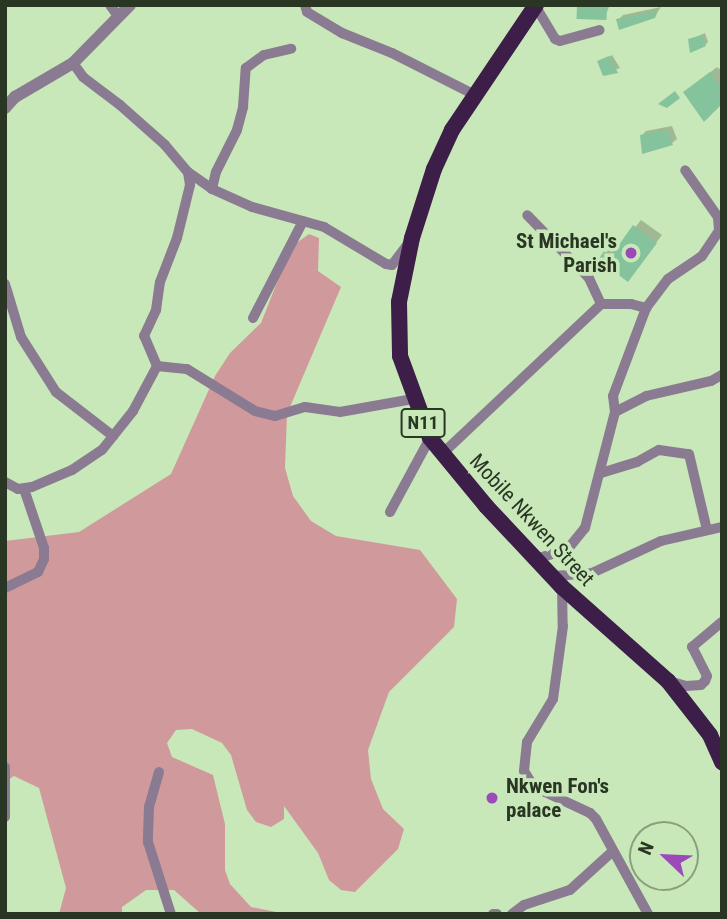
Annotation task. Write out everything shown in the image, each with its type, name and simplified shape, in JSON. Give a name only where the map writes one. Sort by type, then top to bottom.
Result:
[{"type":"highway","name":"Mobile Nkwen Street","points":[[536,6],[452,130],[434,169],[412,238],[399,302],[400,356],[413,399],[430,438],[442,454],[535,559],[668,681],[716,734],[722,762]]},
{"type":"street","points":[[5,108],[10,96],[73,63],[114,11],[130,5]]},
{"type":"street","points":[[305,5],[307,12],[342,33],[393,53],[475,95]]},
{"type":"street","points":[[536,6],[555,39],[560,41],[600,30]]},
{"type":"street","points":[[212,189],[216,172],[237,130],[243,107],[246,68],[264,55],[291,49]]},
{"type":"street","points":[[73,63],[83,77],[166,145],[194,183],[253,207],[324,227],[386,264],[393,265],[412,238]]},
{"type":"street","points":[[535,559],[567,550],[577,540],[589,518],[601,473],[608,429],[615,412],[613,396],[646,308],[668,279],[695,264],[719,231],[718,217],[685,170]]},
{"type":"street","points":[[157,366],[144,336],[156,310],[160,282],[194,183]]},
{"type":"street","points":[[527,215],[589,278],[601,304]]},
{"type":"street","points":[[253,318],[303,221]]},
{"type":"street","points":[[5,284],[21,337],[56,392],[113,436]]},
{"type":"street","points":[[442,454],[601,304],[631,304],[646,308]]},
{"type":"street","points":[[157,366],[187,369],[255,411],[275,416],[305,407],[340,412],[413,399]]},
{"type":"street","points":[[5,482],[24,489],[79,466],[102,450],[133,411],[157,366]]},
{"type":"street","points":[[615,412],[646,396],[711,381],[722,375]]},
{"type":"street","points":[[390,512],[430,438]]},
{"type":"street","points":[[601,473],[637,462],[659,450],[689,454],[707,530]]},
{"type":"street","points":[[5,588],[38,572],[44,559],[44,548],[24,489]]},
{"type":"street","points":[[648,914],[590,813],[545,792],[531,782],[524,771],[527,742],[548,711],[554,691],[563,626],[557,581],[592,573],[661,541],[722,527]]},
{"type":"street","points":[[668,681],[686,686],[701,685],[705,681],[704,668],[692,647],[722,622]]},
{"type":"street","points":[[5,767],[5,817]]},
{"type":"street","points":[[159,772],[149,807],[148,842],[172,914]]},
{"type":"street","points":[[512,914],[524,905],[570,890],[613,851]]},
{"type":"shaded area","points":[[309,234],[319,238],[318,271],[341,287],[287,414],[285,468],[293,496],[311,521],[336,536],[420,550],[457,599],[454,627],[389,692],[368,750],[371,779],[383,809],[404,829],[398,849],[355,892],[341,890],[329,880],[318,853],[284,806],[284,819],[271,827],[256,822],[247,810],[231,755],[222,743],[192,729],[176,730],[167,743],[172,757],[213,775],[225,824],[225,870],[230,884],[251,907],[286,914],[201,914],[174,890],[146,890],[122,907],[122,914],[59,914],[66,888],[39,788],[14,776],[5,782],[5,541],[79,532],[171,474],[215,376],[230,353],[261,323],[291,247]]},
{"type":"building","points":[[577,5],[607,6],[606,20],[577,19]]},
{"type":"building","points":[[658,11],[655,18],[619,30],[616,19]]},
{"type":"building","points":[[702,35],[706,46],[690,53],[688,39]]},
{"type":"building","points":[[609,56],[618,73],[603,76],[597,61]]},
{"type":"building","points":[[710,72],[722,91],[722,104],[704,122],[683,92]]},
{"type":"building","points":[[675,91],[680,98],[667,108],[658,104]]},
{"type":"building","points":[[667,130],[673,145],[642,154],[640,135]]},
{"type":"building","name":"St Michael's Parish","points":[[633,225],[657,243],[628,282],[598,260],[604,251],[611,256]]},
{"type":"place","name":"St Michael's Parish","points":[[631,253]]},
{"type":"place","name":"Nkwen Fon's palace","points":[[492,798]]}]
